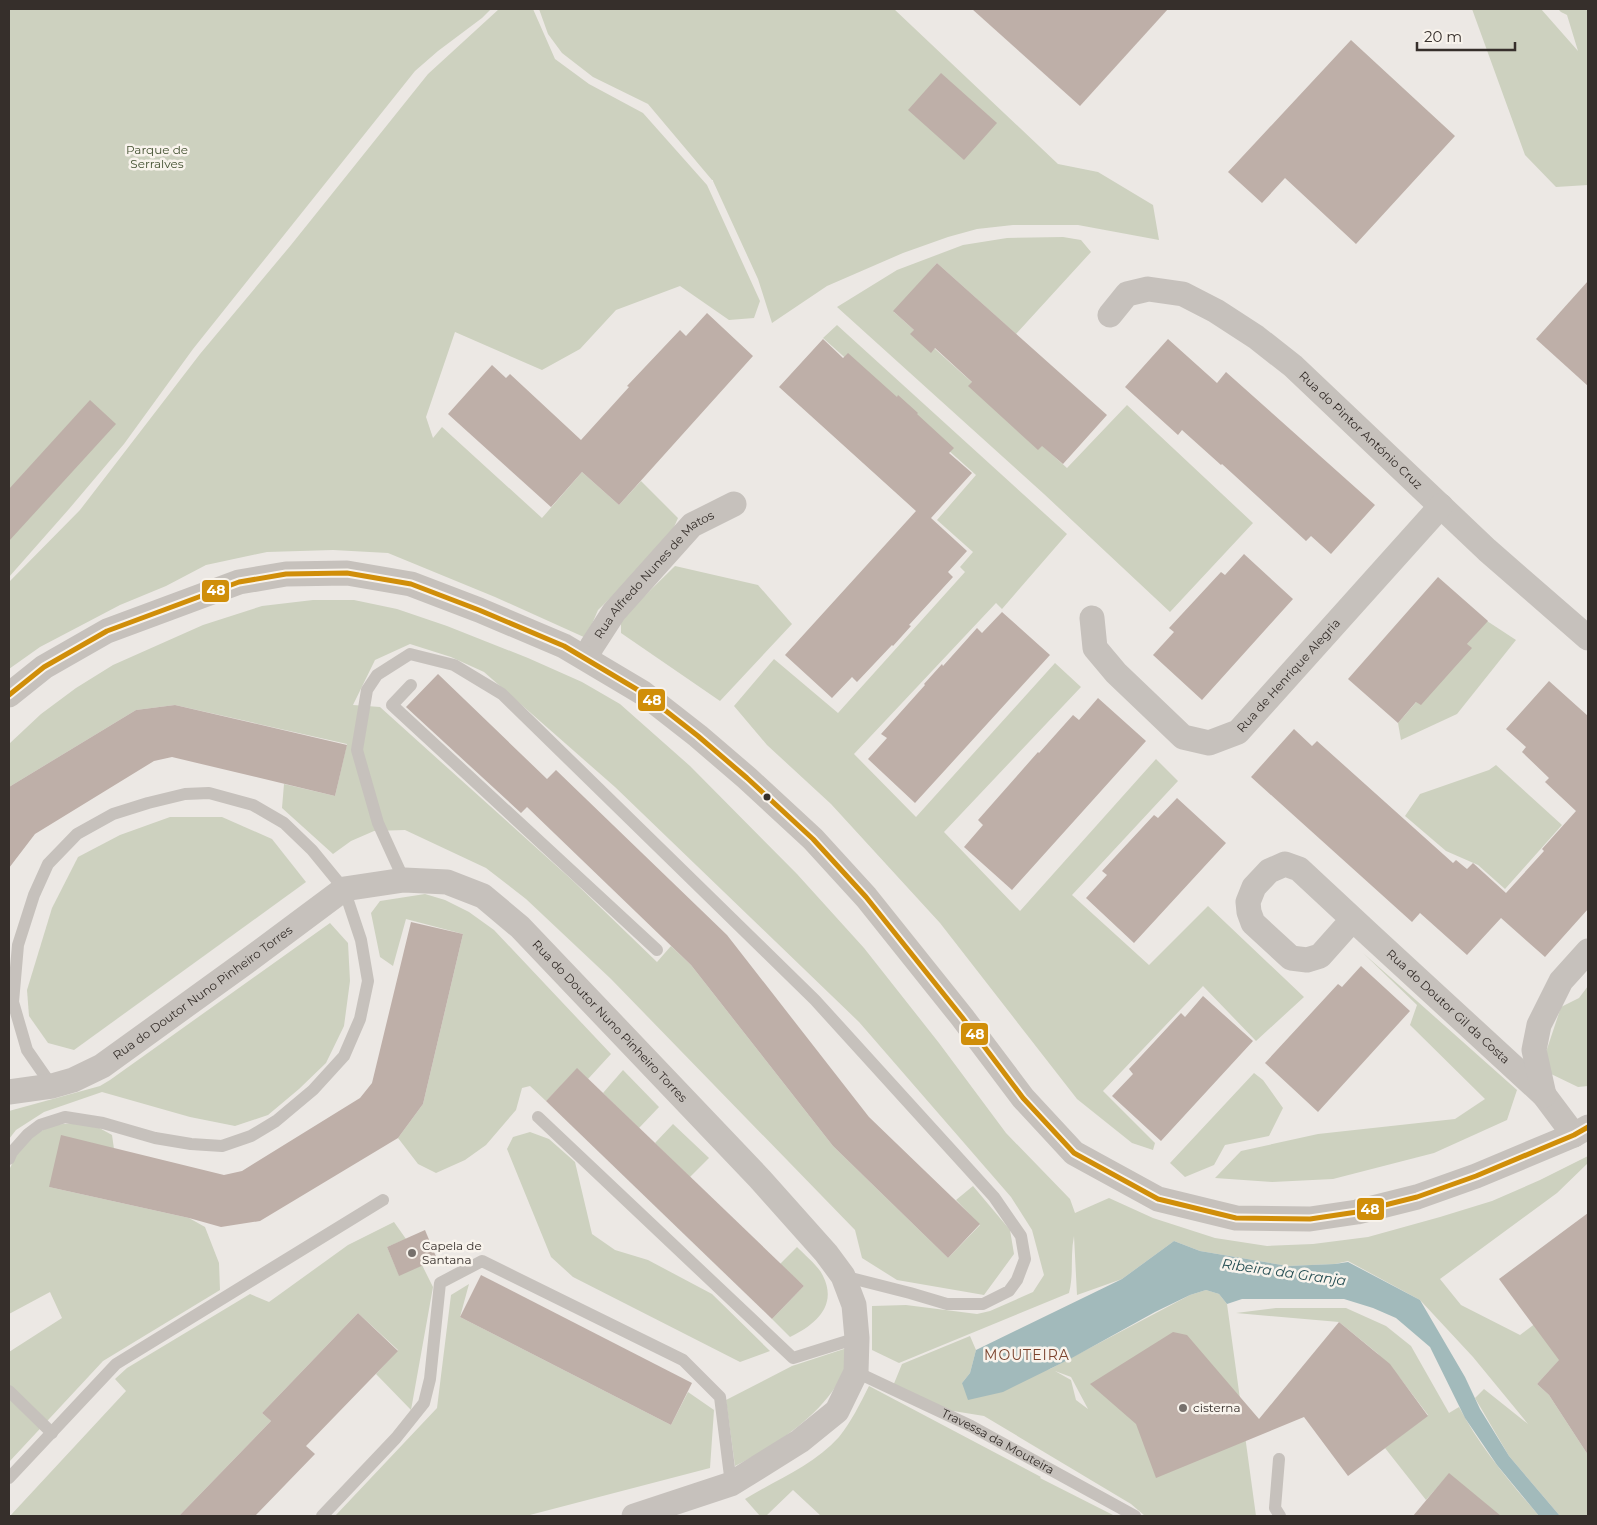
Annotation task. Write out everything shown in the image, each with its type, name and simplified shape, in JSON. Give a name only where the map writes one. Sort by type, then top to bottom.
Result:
[{"type":"street","name":"Rua do Pintor António Cruz","points":[[1110,315],[1127,294],[1148,289],[1184,294],[1216,310],[1256,337],[1293,366],[1487,550],[1588,638]]},
{"type":"street","name":"Rua Alfredo Nunes de Matos","points":[[586,658],[614,612],[692,525],[734,504]]},
{"type":"street","name":"Rua de Henrique Alegria","points":[[1092,618],[1094,648],[1116,673],[1183,736],[1209,743],[1238,732],[1440,506]]},
{"type":"street","points":[[9,695],[44,667],[107,631],[239,582],[286,574],[347,573],[411,584],[564,646],[643,693],[698,736],[747,778],[813,839],[866,897],[962,1017],[1023,1098],[1074,1153],[1158,1199],[1236,1218],[1310,1219],[1348,1213],[1417,1197],[1476,1176],[1581,1131],[1544,1095],[1534,1050],[1539,1025],[1561,981],[1588,951]]},
{"type":"street","name":"Rua do Doutor Nuno Pinheiro Torres","points":[[9,1092],[52,1086],[73,1080],[102,1066],[344,889],[404,880],[447,882],[483,896],[520,927],[760,1179],[826,1253],[842,1276],[854,1305],[857,1338],[856,1372],[837,1410],[800,1441],[731,1484],[634,1516]]},
{"type":"street","name":"Rua do Doutor Gil da Costa","points":[[1353,919],[1544,1095]]},
{"type":"lane","points":[[404,880],[378,823],[357,750],[367,690],[377,675],[410,654],[454,665],[502,694],[815,1000],[1003,1209],[1021,1236],[1025,1259],[1017,1280],[1008,1291],[983,1304],[947,1304],[842,1276]]},
{"type":"lane","points":[[411,685],[392,705],[657,950]]},
{"type":"lane","points":[[9,1159],[12,1152],[40,1124],[65,1117],[103,1123],[155,1138],[191,1144],[222,1146],[251,1136],[276,1121],[313,1090],[344,1056],[360,1019],[368,981],[361,940],[344,889],[312,850],[284,823],[253,805],[209,793],[185,794],[148,803],[113,814],[77,834],[48,864],[34,894],[18,945],[12,1002],[28,1050],[52,1086]]},
{"type":"lane","points":[[538,1117],[793,1358],[857,1338]]},
{"type":"lane","points":[[9,1478],[116,1364],[383,1200]]},
{"type":"lane","points":[[322,1516],[396,1438],[424,1403],[430,1379],[440,1283],[482,1261],[683,1360],[720,1397],[731,1484]]},
{"type":"lane","name":"Travessa da Mouteira","points":[[856,1372],[971,1426],[1135,1516]]},
{"type":"lane","points":[[9,1392],[52,1433]]},
{"type":"lane","points":[[1279,1459],[1275,1508],[1280,1516]]},
{"type":"green space","name":"Parque de Serralves","points":[[9,9],[491,9],[415,71],[193,349],[124,444],[9,577]]},
{"type":"green space","points":[[499,9],[533,9],[555,59],[589,84],[643,113],[707,185],[760,301],[754,318],[729,320],[680,286],[616,310],[580,349],[542,370],[455,332],[426,417],[433,438],[442,427],[542,518],[582,472],[619,505],[641,481],[678,518],[667,543],[598,610],[586,638],[495,597],[388,553],[333,550],[267,552],[206,565],[166,586],[120,605],[40,647],[9,669],[9,582],[80,510],[200,354],[291,245],[428,74]]},
{"type":"green space","points":[[539,9],[894,9],[1058,164],[1098,172],[1153,205],[1159,240],[1078,225],[1013,225],[977,229],[903,253],[827,286],[772,323],[758,279],[713,180],[648,104],[593,77],[562,53],[548,34]]},
{"type":"green space","points":[[1472,9],[1541,9],[1578,51],[1567,15],[1558,9],[1588,9],[1588,185],[1556,187],[1525,155]]},
{"type":"green space","points":[[1063,237],[1081,240],[1091,252],[1016,334],[937,263],[894,312],[1067,468],[1127,405],[1253,523],[1170,612],[1044,494],[837,307],[897,270],[963,245],[1007,238]]},
{"type":"green space","points":[[837,325],[1067,534],[1002,609],[996,603],[854,754],[916,817],[1055,663],[1081,687],[944,832],[1020,911],[1156,759],[1178,781],[1072,895],[1149,965],[1208,906],[1304,997],[1256,1041],[1203,986],[1103,1091],[1155,1143],[1153,1150],[1132,1143],[1077,1099],[940,923],[831,804],[767,745],[734,706],[774,659],[838,713],[965,572],[960,567],[973,552],[937,520],[976,475],[823,338]]},
{"type":"green space","points":[[675,566],[758,585],[792,624],[720,701],[621,633],[621,619]]},
{"type":"green space","points":[[313,600],[354,600],[397,609],[447,626],[528,658],[582,682],[620,704],[690,766],[797,874],[864,948],[939,1043],[1006,1133],[1070,1199],[1075,1213],[1109,1198],[1153,1218],[1215,1238],[1267,1246],[1313,1244],[1368,1237],[1492,1201],[1588,1156],[1588,1163],[1557,1193],[1440,1279],[1461,1305],[1520,1335],[1552,1311],[1579,1339],[1537,1384],[1549,1395],[1588,1455],[1588,1516],[1560,1516],[1509,1456],[1475,1398],[1484,1389],[1528,1424],[1473,1357],[1420,1300],[1348,1261],[1335,1264],[1288,1266],[1200,1251],[1174,1241],[1122,1279],[1077,1295],[1074,1236],[1069,1293],[899,1363],[872,1350],[872,1306],[906,1305],[977,1314],[990,1311],[1033,1292],[1044,1275],[1032,1230],[1011,1197],[859,1022],[615,787],[484,672],[451,657],[410,644],[375,660],[353,705],[380,707],[571,879],[657,962],[671,946],[691,965],[833,1146],[948,1258],[980,1225],[956,1200],[973,1186],[1010,1230],[1014,1254],[984,1295],[897,1280],[862,1258],[855,1230],[611,979],[526,899],[486,868],[405,830],[374,831],[351,841],[333,854],[282,808],[284,784],[335,796],[347,744],[175,705],[136,710],[9,787],[9,744],[41,714],[76,688],[113,665],[203,625],[262,606]]},
{"type":"green space","points":[[1487,621],[1516,640],[1457,714],[1401,740],[1398,723]]},
{"type":"green space","points":[[1496,765],[1562,825],[1505,889],[1478,865],[1446,851],[1405,816],[1420,794],[1489,770]]},
{"type":"green space","points":[[170,817],[222,817],[272,839],[306,882],[74,1050],[48,1043],[29,1016],[27,990],[52,908],[78,857],[120,835]]},
{"type":"green space","points":[[425,894],[445,900],[469,912],[494,930],[611,1054],[588,1079],[577,1069],[546,1101],[530,1086],[522,1088],[516,1110],[486,1145],[465,1160],[436,1173],[418,1164],[398,1138],[423,1104],[463,934],[406,919],[393,966],[380,957],[371,913],[380,901]]},
{"type":"green space","points":[[330,923],[348,943],[350,981],[344,1026],[326,1063],[268,1115],[235,1126],[190,1117],[102,1092],[44,1112],[16,1130],[9,1139],[9,1111],[100,1086]]},
{"type":"green space","points":[[1363,953],[1517,1090],[1507,1120],[1434,1153],[1333,1179],[1272,1182],[1215,1178],[1241,1151],[1318,1134],[1455,1119],[1485,1099],[1410,1025],[1417,1005]]},
{"type":"green space","points":[[1588,986],[1588,1086],[1578,1087],[1549,1073],[1545,1055],[1561,1007],[1579,998]]},
{"type":"green space","points":[[623,1070],[659,1107],[639,1128],[603,1093]]},
{"type":"green space","points":[[1254,1073],[1263,1080],[1283,1108],[1269,1136],[1225,1145],[1214,1165],[1185,1177],[1170,1163]]},
{"type":"green space","points":[[74,1123],[94,1125],[112,1135],[114,1149],[49,1187],[189,1218],[205,1227],[219,1263],[220,1290],[103,1361],[9,1462],[9,1352],[62,1318],[50,1292],[9,1314],[9,1170],[20,1148],[35,1134],[53,1125]]},
{"type":"green space","points":[[673,1124],[709,1158],[690,1177],[655,1143]]},
{"type":"green space","points":[[530,1132],[549,1139],[575,1162],[592,1234],[615,1250],[648,1260],[712,1294],[770,1351],[740,1362],[573,1277],[551,1257],[507,1149],[513,1137]]},
{"type":"green space","points":[[394,1222],[406,1239],[387,1247],[399,1275],[422,1265],[433,1287],[411,1410],[376,1374],[398,1350],[358,1313],[262,1413],[271,1421],[179,1516],[10,1516],[126,1391],[115,1379],[127,1368],[250,1294],[269,1302],[348,1245]]},
{"type":"green space","points":[[797,1247],[812,1261],[821,1273],[827,1287],[828,1296],[822,1313],[808,1327],[790,1337],[772,1319],[804,1286],[780,1264]]},
{"type":"green space","points":[[469,1284],[460,1317],[671,1425],[688,1392],[714,1410],[710,1468],[526,1516],[335,1516],[437,1408],[451,1295]]},
{"type":"green space","points":[[1206,1290],[1219,1294],[1227,1304],[1256,1516],[1145,1516],[1131,1504],[984,1416],[941,1409],[893,1386],[902,1364],[970,1336],[976,1350],[970,1373],[962,1383],[1050,1369],[1190,1295]],"holes":[[[1055,1371],[1071,1377],[1088,1409],[1076,1400],[1071,1380]]]},
{"type":"green space","points":[[1276,1308],[1346,1308],[1386,1326],[1411,1346],[1449,1413],[1459,1407],[1486,1450],[1539,1516],[1496,1516],[1449,1474],[1426,1500],[1385,1448],[1428,1415],[1400,1378],[1377,1353],[1339,1322],[1236,1313]]},
{"type":"green space","points":[[847,1348],[842,1375],[834,1390],[823,1403],[781,1439],[735,1466],[726,1400],[792,1366]]},
{"type":"green space","points":[[869,1386],[1115,1516],[821,1516],[793,1490],[766,1516],[760,1516],[745,1499],[806,1464],[829,1447],[847,1425]]},
{"type":"water","name":"Ribeira da Granja","points":[[1174,1241],[1200,1251],[1288,1266],[1348,1262],[1420,1300],[1465,1377],[1480,1409],[1509,1456],[1560,1516],[1539,1516],[1497,1465],[1465,1418],[1430,1347],[1396,1318],[1344,1299],[1242,1299],[1227,1304],[1219,1294],[1206,1290],[1190,1295],[1155,1312],[1070,1359],[1003,1392],[968,1400],[962,1383],[970,1373],[976,1350],[1122,1279]]},
{"type":"building","points":[[972,9],[1168,9],[1080,106]]},
{"type":"building","points":[[1351,40],[1455,136],[1356,244],[1285,178],[1262,203],[1228,172]]},
{"type":"building","points":[[941,73],[997,123],[964,160],[908,110]]},
{"type":"building","points":[[937,263],[1107,415],[1063,464],[1042,446],[1038,450],[968,386],[972,382],[935,348],[931,353],[910,334],[914,330],[893,311]]},
{"type":"building","points":[[1588,281],[1588,386],[1536,339]]},
{"type":"building","points":[[707,313],[753,356],[619,505],[582,472],[551,507],[448,414],[492,365],[506,378],[510,374],[581,440],[629,387],[627,386],[680,330],[686,336]]},
{"type":"building","points":[[823,339],[843,358],[848,353],[897,397],[898,395],[954,448],[949,453],[972,473],[931,518],[967,551],[948,572],[953,577],[909,625],[911,626],[893,646],[857,682],[852,677],[832,698],[785,655],[916,511],[779,387]]},
{"type":"building","points":[[1168,339],[1217,383],[1226,372],[1375,505],[1331,554],[1311,536],[1306,541],[1222,464],[1182,430],[1178,435],[1125,387]]},
{"type":"building","points":[[90,400],[116,424],[9,541],[9,489]]},
{"type":"building","points":[[1244,554],[1293,599],[1202,700],[1153,655],[1174,632],[1169,628],[1221,572],[1225,575]]},
{"type":"building","points":[[1438,577],[1488,621],[1467,644],[1472,648],[1421,705],[1416,702],[1398,723],[1348,679]]},
{"type":"building","points":[[1002,612],[1050,655],[915,803],[868,759],[887,738],[881,734],[942,664],[943,666],[977,628],[982,633]]},
{"type":"building","points":[[438,674],[547,779],[556,770],[727,935],[869,1117],[980,1224],[948,1258],[833,1146],[691,965],[527,807],[521,813],[406,707]]},
{"type":"building","points":[[1549,681],[1588,716],[1588,909],[1545,957],[1501,918],[1467,955],[1420,913],[1412,922],[1251,777],[1294,729],[1312,746],[1317,741],[1453,863],[1456,860],[1467,869],[1473,863],[1506,893],[1544,851],[1542,849],[1576,811],[1545,782],[1549,778],[1522,752],[1526,747],[1506,729]]},
{"type":"building","points":[[1098,698],[1146,741],[1012,890],[964,847],[983,825],[978,820],[1038,752],[1073,715],[1079,720]]},
{"type":"building","points":[[175,705],[347,745],[335,796],[172,757],[154,761],[35,834],[9,868],[9,787],[136,710]]},
{"type":"building","points":[[1177,798],[1226,843],[1134,943],[1086,898],[1107,875],[1102,871],[1154,815],[1158,818]]},
{"type":"building","points":[[411,922],[463,934],[423,1104],[398,1138],[260,1221],[221,1227],[189,1218],[49,1187],[61,1135],[224,1175],[242,1171],[360,1098],[372,1083]]},
{"type":"building","points":[[1361,966],[1410,1011],[1318,1112],[1265,1063],[1338,984],[1342,987]]},
{"type":"building","points":[[1203,996],[1253,1041],[1161,1141],[1112,1096],[1133,1074],[1129,1069],[1181,1013],[1185,1017]]},
{"type":"building","points":[[577,1068],[804,1286],[772,1319],[546,1101]]},
{"type":"building","points":[[1588,1213],[1588,1455],[1549,1395],[1537,1384],[1559,1360],[1499,1279]]},
{"type":"building","name":"Capela de Santana","points":[[425,1230],[437,1259],[399,1276],[387,1247]]},
{"type":"building","points":[[481,1275],[692,1383],[671,1425],[460,1317]]},
{"type":"building","points":[[358,1313],[398,1351],[306,1446],[315,1454],[255,1516],[179,1516],[271,1421],[262,1413]]},
{"type":"building","points":[[1339,1322],[1390,1364],[1428,1416],[1348,1476],[1304,1417],[1156,1478],[1136,1424],[1090,1384],[1173,1332],[1187,1335],[1259,1419]]},
{"type":"building","points":[[1449,1473],[1501,1516],[1413,1516]]},
{"type":"transit line","name":"48","points":[[9,695],[44,667],[107,631],[239,582],[286,574],[347,573],[411,584],[564,646],[643,693],[698,736],[813,839],[866,897],[962,1017],[1023,1098],[1074,1153],[1158,1199],[1236,1218],[1310,1219],[1357,1212],[1417,1197],[1476,1176],[1574,1135],[1588,1127]]},
{"type":"place","name":"Capela de Santana","points":[[412,1253]]},
{"type":"place","name":"cisterna","points":[[1183,1408]]},
{"type":"district","name":"MOUTEIRA","points":[[1027,1355]]}]
